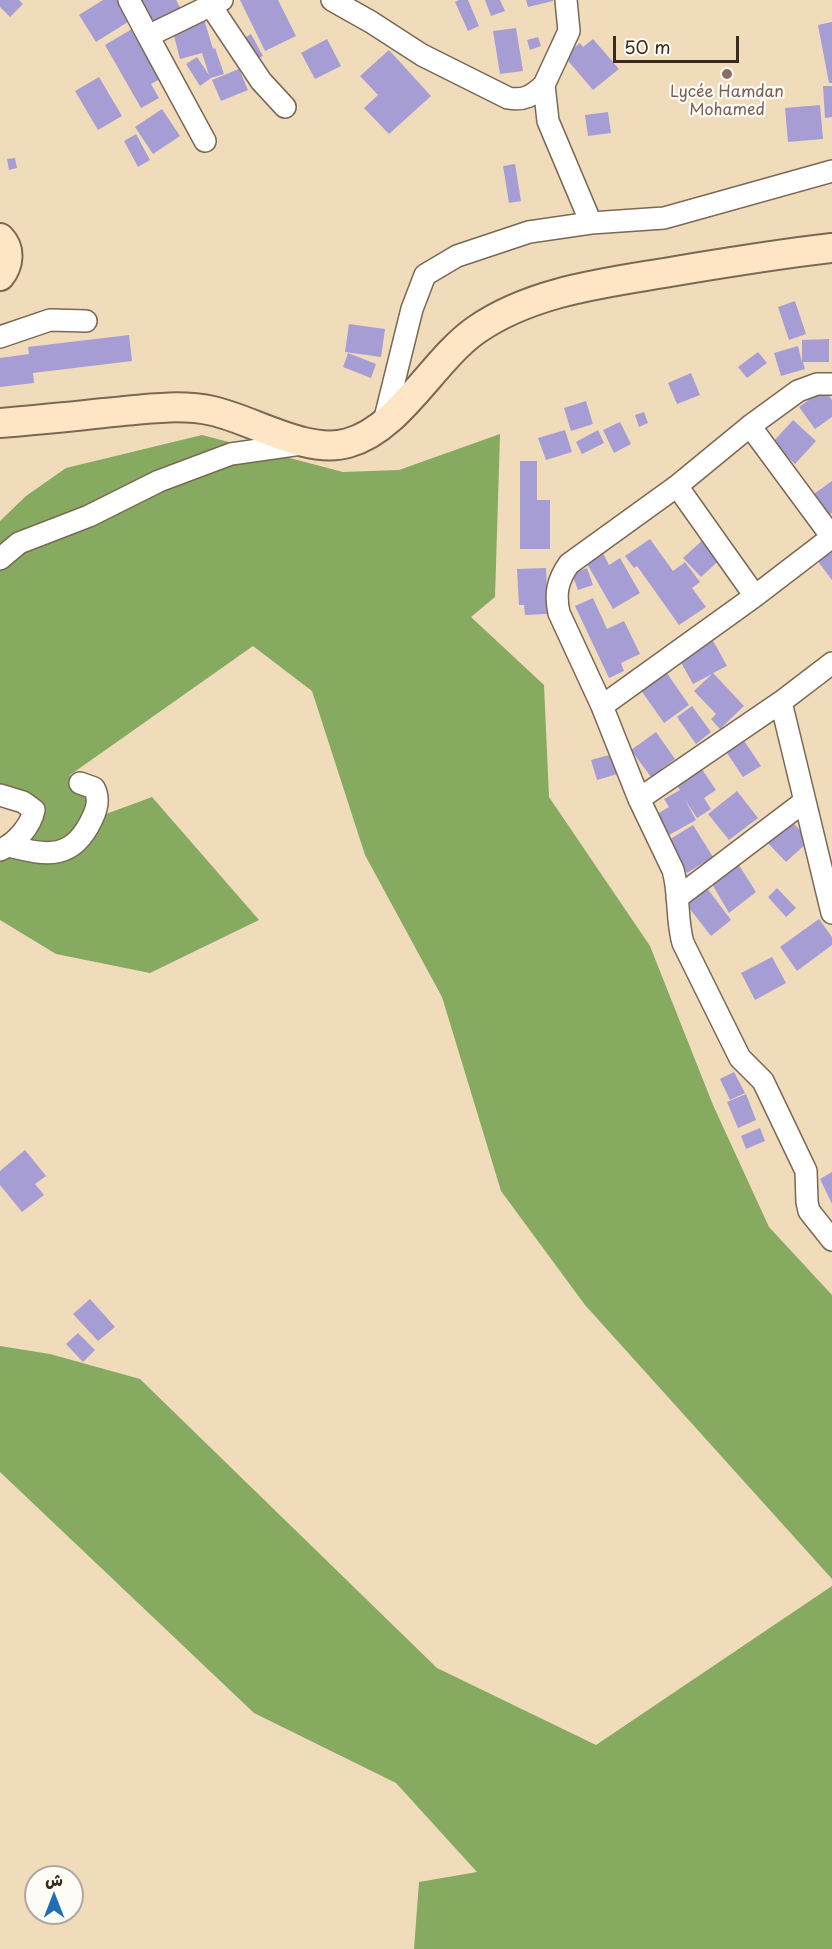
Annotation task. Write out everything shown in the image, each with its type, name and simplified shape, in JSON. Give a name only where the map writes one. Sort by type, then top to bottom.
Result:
[{"type":"main road","points":[[0,238],[7,251],[8,263],[0,276]]},
{"type":"main road","points":[[0,423],[150,409],[193,408],[222,414],[307,443],[338,445],[348,443],[366,436],[384,422],[474,331],[497,316],[531,302],[599,284],[782,253],[832,248]]},
{"type":"street","points":[[129,0],[205,141]]},
{"type":"street","points":[[332,0],[422,55],[508,98],[521,100],[533,95],[543,85],[569,31],[566,0]]},
{"type":"street","points":[[148,36],[217,3],[261,81],[285,107]]},
{"type":"street","points":[[543,85],[548,121],[591,223]]},
{"type":"street","points":[[384,422],[412,309],[425,275],[457,256],[529,232],[591,223],[663,218],[832,171]]},
{"type":"street","points":[[0,337],[50,320],[86,321]]},
{"type":"street","points":[[832,384],[817,384],[798,391],[750,426],[676,486],[569,564],[561,575],[556,601],[559,613],[602,706],[639,799],[673,870],[679,928],[683,943],[740,1058],[763,1081],[806,1171],[809,1211],[832,1240]]},
{"type":"street","points":[[602,706],[755,596],[832,537],[750,426]]},
{"type":"street","points":[[0,552],[89,516],[159,481],[231,454],[307,443]]},
{"type":"street","points":[[676,486],[755,596]]},
{"type":"street","points":[[0,559],[20,543]]},
{"type":"street","points":[[639,799],[781,702],[832,663]]},
{"type":"street","points":[[781,702],[832,913]]},
{"type":"street","points":[[5,848],[53,852],[67,849],[78,843],[96,811],[98,796],[94,789],[80,783]]},
{"type":"street","points":[[0,795],[24,802],[34,810],[32,820],[5,848]]},
{"type":"street","points":[[677,898],[805,801]]},
{"type":"green space","points":[[500,434],[495,597],[471,617],[544,685],[549,797],[650,946],[713,1105],[769,1227],[832,1295],[832,1579],[585,1305],[501,1191],[442,997],[365,855],[312,691],[253,646],[70,775],[106,814],[152,797],[259,920],[150,973],[56,954],[0,920],[0,850],[32,820],[0,798],[0,521],[26,496],[66,468],[202,435],[343,472],[399,470]]},
{"type":"green space","points":[[0,1346],[50,1354],[140,1379],[437,1668],[596,1745],[832,1586],[832,1949],[414,1949],[419,1882],[477,1872],[396,1783],[254,1713],[0,1472]]},
{"type":"building","points":[[0,0],[19,0],[23,4],[10,17],[0,7]]},
{"type":"building","points":[[103,0],[118,0],[131,20],[96,42],[79,15]]},
{"type":"building","points":[[139,0],[176,0],[182,11],[153,26]]},
{"type":"building","points":[[240,0],[278,0],[296,36],[265,51]]},
{"type":"building","points":[[468,0],[479,26],[468,31],[455,2]]},
{"type":"building","points":[[485,0],[500,0],[505,11],[491,16]]},
{"type":"building","points":[[526,0],[553,0],[553,1],[528,7]]},
{"type":"building","points":[[204,19],[224,74],[211,78],[200,86],[186,64],[197,57],[209,75],[202,53],[180,59],[172,28]]},
{"type":"building","points":[[832,22],[832,83],[829,83],[818,25]]},
{"type":"building","points":[[516,28],[523,71],[500,74],[493,31]]},
{"type":"building","points":[[132,29],[160,79],[151,84],[159,98],[141,108],[105,45]]},
{"type":"building","points":[[251,34],[263,56],[251,62],[239,41]]},
{"type":"building","points":[[538,37],[541,46],[530,50],[527,40]]},
{"type":"building","points":[[327,39],[341,66],[315,79],[301,53]]},
{"type":"building","points":[[593,39],[619,69],[593,90],[564,56],[580,43],[583,47]]},
{"type":"building","points":[[389,50],[431,96],[389,134],[364,108],[378,95],[360,76]]},
{"type":"building","points":[[239,69],[248,90],[221,101],[212,80]]},
{"type":"building","points":[[99,77],[122,116],[98,130],[75,91]]},
{"type":"building","points":[[823,86],[832,86],[832,117],[825,118]]},
{"type":"building","points":[[820,105],[823,139],[788,142],[785,108]]},
{"type":"building","points":[[162,109],[180,136],[153,154],[135,127]]},
{"type":"building","points":[[608,112],[611,133],[588,136],[585,115]]},
{"type":"building","points":[[136,134],[150,160],[138,167],[124,141]]},
{"type":"building","points":[[15,158],[17,168],[9,170],[7,159]]},
{"type":"building","points":[[515,164],[521,201],[509,203],[503,166]]},
{"type":"building","points":[[795,301],[806,334],[789,340],[778,307]]},
{"type":"building","points":[[349,324],[385,329],[381,357],[345,352]]},
{"type":"building","points":[[129,335],[132,361],[33,373],[34,383],[0,387],[0,358],[29,354],[28,347]]},
{"type":"building","points":[[829,339],[829,362],[803,362],[805,369],[781,376],[774,353],[798,346],[802,362],[802,340]]},
{"type":"building","points":[[758,352],[767,363],[747,378],[738,367]]},
{"type":"building","points":[[348,353],[376,364],[371,378],[343,367]]},
{"type":"building","points":[[691,373],[700,395],[677,404],[668,383]]},
{"type":"building","points":[[824,389],[832,400],[832,417],[815,429],[799,407]]},
{"type":"building","points":[[586,401],[593,424],[571,431],[564,408]]},
{"type":"building","points":[[644,412],[648,423],[639,427],[635,415]]},
{"type":"building","points":[[793,420],[816,441],[795,464],[772,443]]},
{"type":"building","points":[[620,422],[631,444],[614,453],[603,430]]},
{"type":"building","points":[[565,430],[572,452],[546,460],[538,438]]},
{"type":"building","points":[[598,430],[604,443],[582,454],[576,442]]},
{"type":"building","points":[[520,461],[537,461],[537,500],[550,500],[550,549],[520,549]]},
{"type":"building","points":[[832,481],[832,513],[827,516],[811,496]]},
{"type":"building","points":[[707,536],[725,555],[701,577],[683,558]]},
{"type":"building","points":[[650,539],[673,571],[685,562],[700,582],[692,588],[706,607],[679,625],[637,566],[634,568],[625,556]]},
{"type":"building","points":[[832,540],[832,580],[813,555]]},
{"type":"building","points":[[603,553],[609,565],[620,558],[640,593],[613,609],[586,562]]},
{"type":"building","points":[[546,568],[548,614],[525,615],[524,605],[519,605],[517,569]]},
{"type":"building","points":[[587,568],[593,585],[578,590],[572,574]]},
{"type":"building","points":[[593,598],[607,629],[624,621],[640,654],[621,663],[624,671],[609,678],[575,606]]},
{"type":"building","points":[[710,635],[727,666],[713,673],[744,706],[720,729],[711,719],[716,714],[694,691],[712,674],[693,684],[678,657]]},
{"type":"building","points":[[664,669],[689,705],[664,723],[638,686]]},
{"type":"building","points":[[692,706],[711,732],[696,744],[677,717]]},
{"type":"building","points":[[656,732],[675,759],[651,777],[631,750]]},
{"type":"building","points":[[741,736],[761,766],[743,777],[723,747]]},
{"type":"building","points":[[616,753],[621,773],[597,780],[591,760]]},
{"type":"building","points":[[699,765],[716,790],[704,798],[711,809],[697,818],[685,800],[696,820],[669,835],[657,814],[669,807],[664,799],[680,790],[674,781]]},
{"type":"building","points":[[737,791],[758,818],[729,840],[708,814]]},
{"type":"building","points":[[788,818],[810,840],[786,862],[765,840]]},
{"type":"building","points":[[693,825],[713,857],[687,873],[667,841]]},
{"type":"building","points":[[737,862],[756,892],[729,913],[709,879]]},
{"type":"building","points":[[704,884],[731,920],[711,936],[683,900]]},
{"type":"building","points":[[777,888],[796,908],[786,917],[768,897]]},
{"type":"building","points":[[819,919],[832,937],[832,945],[797,971],[780,947]]},
{"type":"building","points":[[772,957],[786,983],[755,1000],[741,973]]},
{"type":"building","points":[[734,1072],[745,1093],[730,1100],[720,1079]]},
{"type":"building","points":[[746,1094],[756,1120],[738,1128],[727,1102]]},
{"type":"building","points":[[760,1128],[765,1141],[746,1149],[741,1136]]},
{"type":"building","points":[[25,1150],[46,1176],[35,1184],[44,1195],[22,1212],[0,1185],[0,1171]]},
{"type":"building","points":[[832,1172],[832,1204],[820,1179]]},
{"type":"building","points":[[90,1299],[115,1327],[98,1341],[73,1314]]},
{"type":"building","points":[[78,1333],[95,1350],[83,1362],[66,1344]]},
{"type":"place","name":"Lycée Hamdan Mohamed","points":[[727,74]]}]
